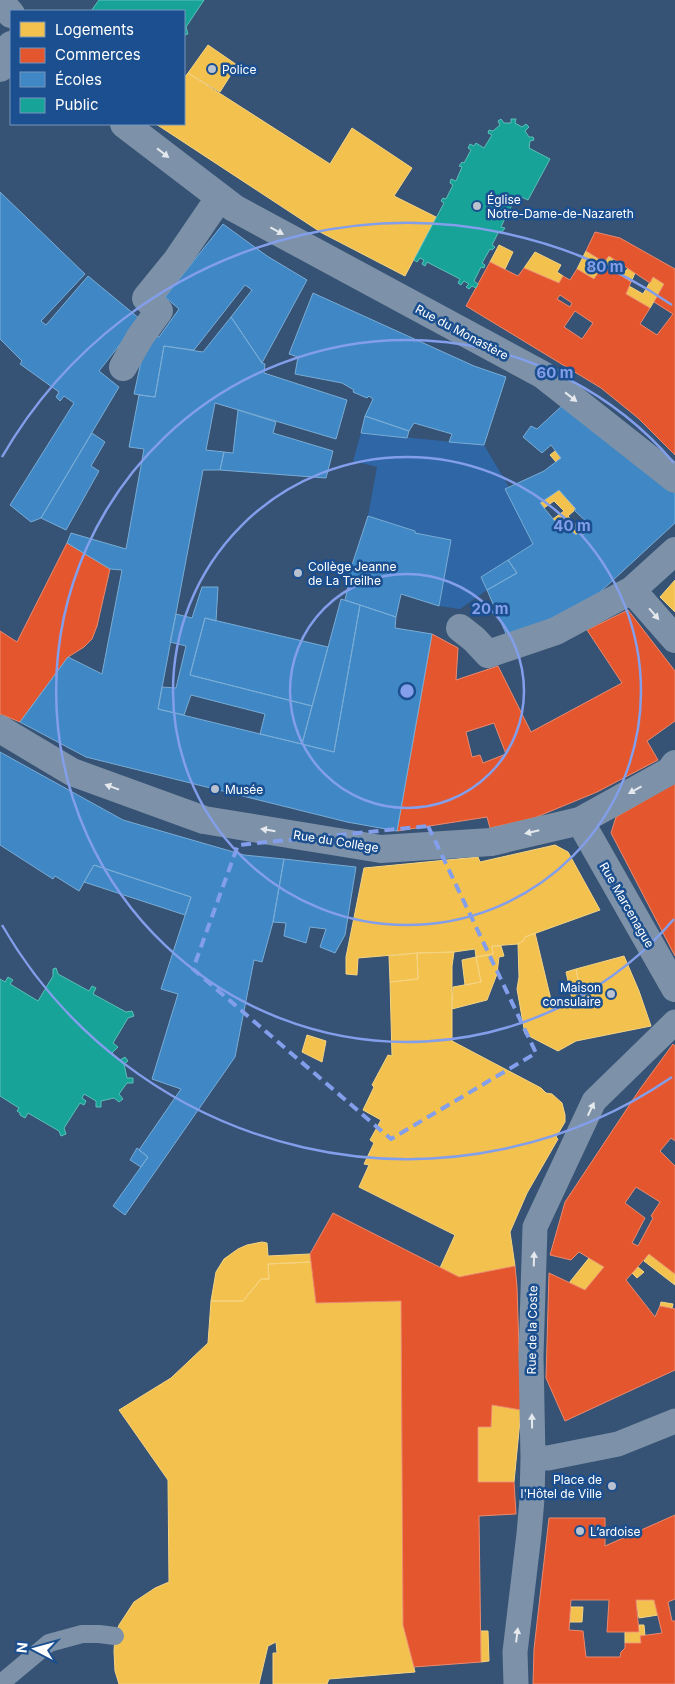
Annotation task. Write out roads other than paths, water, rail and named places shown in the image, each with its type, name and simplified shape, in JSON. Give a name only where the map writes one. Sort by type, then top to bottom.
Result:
[{"type":"street","points":[[0,1],[10,13]]},
{"type":"street","points":[[0,68],[4,65],[10,48]]},
{"type":"street","name":"Rue du Monastère","points":[[125,125],[227,203],[543,375],[675,479]]},
{"type":"street","points":[[123,367],[140,337],[159,311],[146,298],[227,203]]},
{"type":"street","points":[[460,628],[488,654],[556,632],[632,590],[675,552]]},
{"type":"street","points":[[632,590],[675,639]]},
{"type":"street","name":"Rue du Collège","points":[[0,729],[72,772],[204,820],[381,849],[491,842],[580,821],[670,771],[675,764]]},
{"type":"street","name":"Rue Marcenague","points":[[580,821],[675,988]]},
{"type":"street","name":"Rue de la Coste","points":[[516,1684],[515,1652],[529,1534],[533,1458],[531,1356],[535,1227],[594,1101],[675,1022]]},
{"type":"street","points":[[533,1458],[548,1458],[618,1444],[675,1421]]},
{"type":"lane","points":[[0,1684],[49,1643],[82,1634],[115,1636]]},
{"type":"place","name":"Police","points":[[212,69]]},
{"type":"place","name":"Église Notre-Dame-de-Nazareth","points":[[477,206]]},
{"type":"place","name":"Collège Jeanne de La Treilhe","points":[[298,573]]},
{"type":"place","name":"Musée","points":[[215,789]]},
{"type":"place","name":"Maison consulaire","points":[[611,994]]},
{"type":"place","name":"Place de l'Hôtel de Ville","points":[[612,1486]]},
{"type":"place","name":"L’ardoise","points":[[580,1531]]}]
